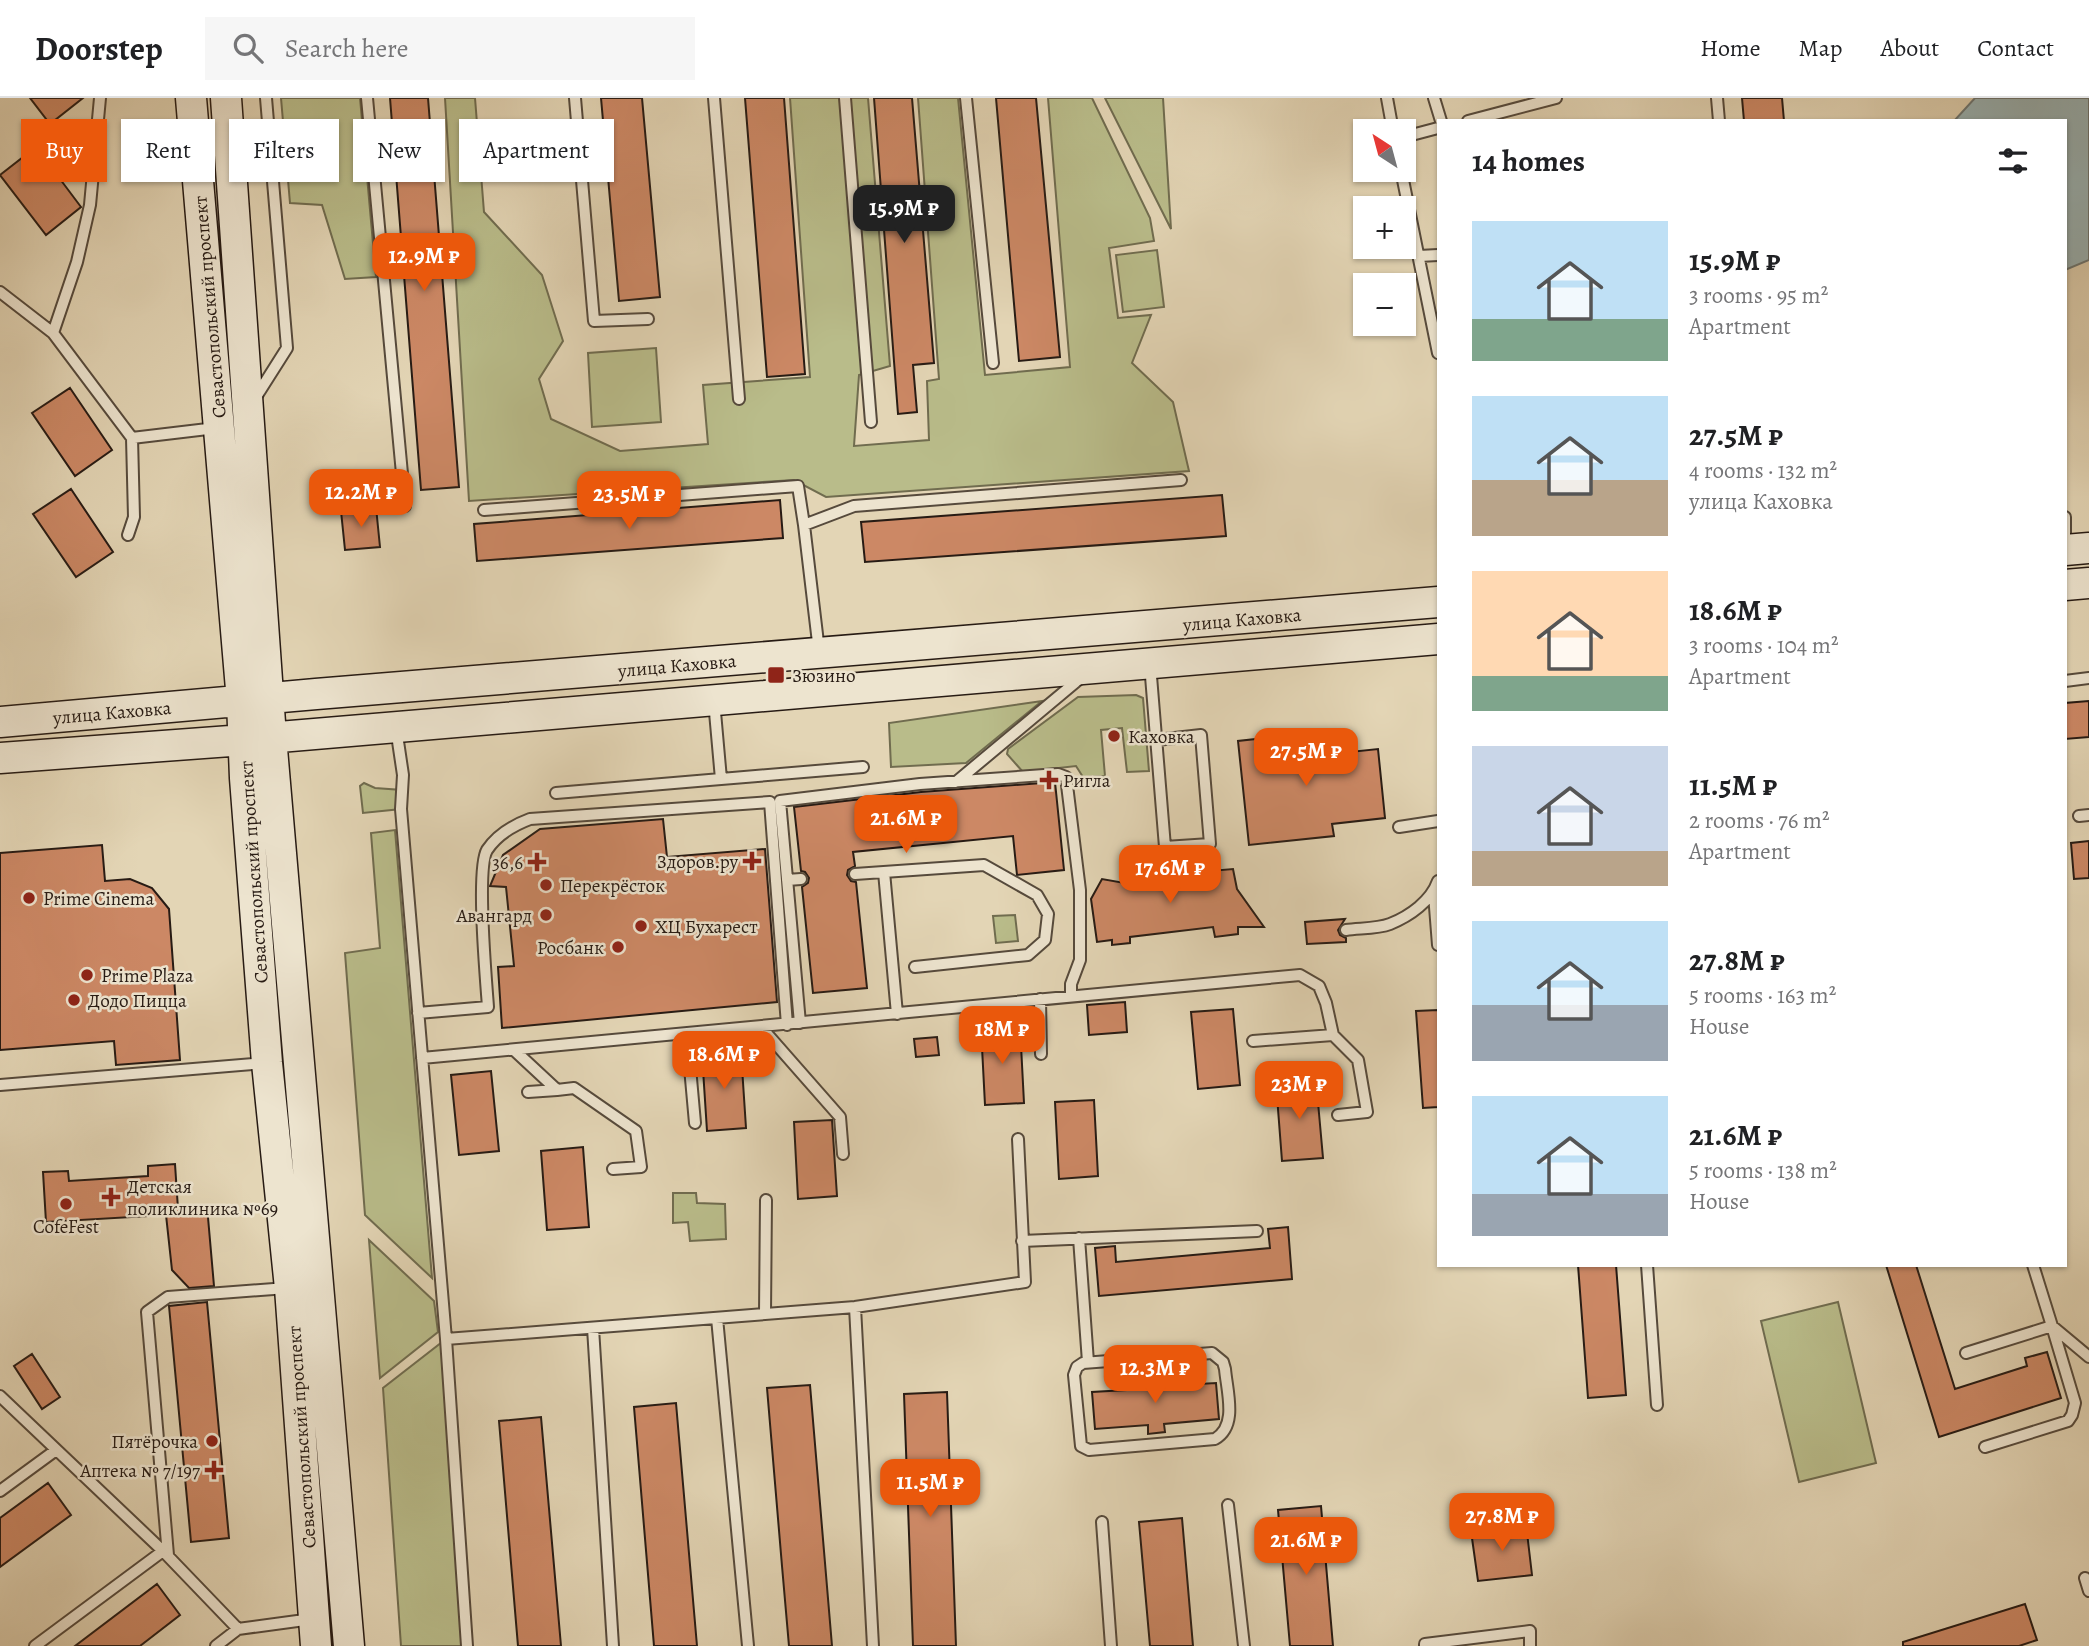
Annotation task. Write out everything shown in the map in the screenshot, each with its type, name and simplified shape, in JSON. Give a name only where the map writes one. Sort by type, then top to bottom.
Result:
[{"type":"main road","name":"Севастопольский проспект","points":[[191,98],[226,319],[249,408],[255,700]]},
{"type":"main road","name":"Севастопольский проспект","points":[[226,98],[226,319],[219,427],[255,700],[349,1646]]},
{"type":"main road","name":"улица Каховка","points":[[0,722],[1437,603]]},
{"type":"main road","name":"улица Каховка","points":[[0,758],[1437,639]]},
{"type":"main road","name":"Севастопольский проспект","points":[[258,738],[246,791],[267,1063],[289,1288],[315,1633]]},
{"type":"lane","points":[[53,333],[77,262],[90,205],[100,98]]},
{"type":"lane","points":[[249,408],[287,348],[266,98]]},
{"type":"lane","points":[[367,98],[405,506]]},
{"type":"lane","points":[[575,98],[594,321],[648,319]]},
{"type":"lane","points":[[714,98],[739,399]]},
{"type":"lane","points":[[845,98],[871,422]]},
{"type":"lane","points":[[966,98],[993,363]]},
{"type":"lane","points":[[1387,98],[1391,119]]},
{"type":"lane","points":[[1434,98],[1440,119]]},
{"type":"lane","points":[[1476,119],[1556,98]]},
{"type":"lane","points":[[1717,98],[1719,119]]},
{"type":"lane","points":[[1416,134],[1437,128]]},
{"type":"lane","points":[[1404,182],[1437,348]]},
{"type":"lane","points":[[1419,256],[1437,255]]},
{"type":"lane","points":[[0,292],[53,333],[132,438],[134,517],[128,535]]},
{"type":"lane","points":[[132,438],[219,427]]},
{"type":"lane","points":[[804,525],[854,506],[1181,480]]},
{"type":"lane","points":[[484,510],[798,486],[819,654]]},
{"type":"lane","points":[[2067,532],[2071,565]]},
{"type":"lane","points":[[1150,662],[1165,847],[1210,844],[1201,735],[1157,740]]},
{"type":"lane","points":[[956,782],[1094,667]]},
{"type":"lane","points":[[2067,681],[2089,678]]},
{"type":"lane","points":[[714,699],[721,779]]},
{"type":"lane","points":[[396,726],[403,775],[401,809],[446,1339],[467,1646]]},
{"type":"lane","points":[[556,793],[863,767]]},
{"type":"lane","points":[[800,1023],[780,801],[956,782],[1058,774],[1066,777],[1080,890],[1080,960],[1070,984],[1071,996]]},
{"type":"lane","points":[[488,1007],[482,887],[486,852],[508,829],[530,819],[770,802],[788,1025]]},
{"type":"lane","points":[[1399,827],[1437,821]]},
{"type":"lane","points":[[855,874],[984,865],[1037,895],[1048,914],[1045,940],[1028,955],[915,967]]},
{"type":"lane","points":[[884,872],[897,1014]]},
{"type":"lane","points":[[786,880],[801,879]]},
{"type":"lane","points":[[1437,884],[1434,894],[1437,932]]},
{"type":"lane","points":[[1346,930],[1388,925],[1412,912],[1434,894]]},
{"type":"lane","points":[[422,1058],[1300,975],[1319,986],[1333,1035],[1358,1060],[1367,1112],[1338,1115]]},
{"type":"lane","points":[[1040,999],[1041,1054]]},
{"type":"lane","points":[[418,1013],[501,1006]]},
{"type":"lane","points":[[761,1027],[840,1117],[843,1154]]},
{"type":"lane","points":[[687,1034],[695,1123]]},
{"type":"lane","points":[[1253,1041],[1333,1035]]},
{"type":"lane","points":[[514,1050],[557,1090]]},
{"type":"lane","points":[[0,1085],[267,1063]]},
{"type":"lane","points":[[528,1092],[574,1088],[636,1131],[640,1167],[612,1169]]},
{"type":"lane","points":[[446,1339],[855,1307],[1025,1282],[1018,1139]]},
{"type":"lane","points":[[765,1314],[766,1200]]},
{"type":"lane","points":[[1022,1241],[1257,1231]]},
{"type":"lane","points":[[1079,1238],[1087,1362]]},
{"type":"lane","points":[[1647,1267],[1657,1405]]},
{"type":"lane","points":[[1985,1447],[2068,1421],[2072,1415],[2075,1403],[2034,1267]]},
{"type":"lane","points":[[166,1553],[147,1312],[167,1297],[289,1288]]},
{"type":"lane","points":[[855,1307],[873,1646]]},
{"type":"lane","points":[[717,1318],[748,1646]]},
{"type":"lane","points":[[1966,1353],[2052,1326]]},
{"type":"lane","points":[[2052,1326],[2089,1357]]},
{"type":"lane","points":[[593,1328],[613,1646]]},
{"type":"lane","points":[[1212,1353],[1219,1356],[1226,1370],[1230,1422],[1227,1430],[1215,1440],[1084,1448],[1080,1441],[1074,1376],[1077,1367],[1087,1362],[1212,1353]]},
{"type":"lane","points":[[0,1396],[166,1553],[238,1629]]},
{"type":"lane","points":[[0,1491],[56,1450]]},
{"type":"lane","points":[[1228,1505],[1244,1646]]},
{"type":"lane","points":[[1102,1522],[1111,1646]]},
{"type":"lane","points":[[35,1646],[166,1553]]},
{"type":"lane","points":[[2085,1578],[2089,1591]]},
{"type":"lane","points":[[216,1646],[238,1629],[315,1633]]},
{"type":"lane","points":[[1425,1646],[1530,1631],[1530,1646]]},
{"type":"green space","points":[[281,98],[360,98],[362,119],[353,119],[353,182],[368,182],[376,277],[345,279],[322,205],[290,203],[288,182],[339,182],[339,119],[283,119]]},
{"type":"green space","points":[[445,98],[475,98],[477,119],[459,119],[459,182],[482,182],[484,212],[542,275],[563,341],[539,379],[551,419],[620,451],[708,444],[703,385],[810,377],[790,98],[868,98],[890,366],[859,375],[854,446],[929,440],[927,381],[939,379],[918,98],[958,98],[985,375],[1070,367],[1048,98],[1092,98],[1150,218],[1154,241],[1109,248],[1118,318],[1151,315],[1132,363],[1173,402],[1189,471],[826,497],[794,480],[469,501]]},
{"type":"green space","points":[[1105,98],[1163,98],[1171,229]]},
{"type":"green space","points":[[1157,250],[1164,307],[1123,312],[1116,255]]},
{"type":"green space","points":[[656,348],[661,422],[592,427],[588,353]]},
{"type":"green space","points":[[1136,695],[1143,698],[1149,771],[1127,772],[1122,728],[1101,730],[1105,776],[1083,777],[1076,766],[1023,772],[1007,754],[1008,749],[1078,697]]},
{"type":"green space","points":[[1042,701],[966,763],[891,767],[889,723]]},
{"type":"green space","points":[[364,783],[375,788],[402,790],[401,809],[363,813],[360,786]]},
{"type":"green space","points":[[395,830],[432,1278],[365,1215],[345,953],[380,948],[371,833]]},
{"type":"green space","points":[[1015,915],[1018,941],[996,943],[993,916]]},
{"type":"green space","points":[[673,1193],[696,1193],[697,1203],[725,1204],[726,1239],[690,1241],[688,1222],[673,1223]]},
{"type":"green space","points":[[369,1240],[434,1301],[438,1332],[380,1378]]},
{"type":"green space","points":[[1838,1302],[1876,1463],[1799,1482],[1761,1321]]},
{"type":"green space","points":[[446,1339],[467,1646],[401,1646],[383,1388]]},
{"type":"water","points":[[1975,98],[2089,98],[2089,260],[2067,269],[2067,119],[1956,119]]},
{"type":"building","points":[[30,98],[83,98],[56,119],[46,119]]},
{"type":"building","points":[[390,98],[428,98],[430,119],[392,119]]},
{"type":"building","points":[[601,98],[642,98],[660,297],[619,301],[608,182],[614,182],[614,119],[603,119]]},
{"type":"building","points":[[745,98],[784,98],[805,374],[767,377]]},
{"type":"building","points":[[874,98],[912,98],[934,363],[913,365],[917,412],[898,414]]},
{"type":"building","points":[[996,98],[1036,98],[1060,357],[1019,361]]},
{"type":"building","points":[[1742,98],[1782,98],[1784,119],[1744,119]]},
{"type":"building","points":[[21,159],[21,182],[62,182],[81,207],[46,235],[0,175]]},
{"type":"building","points":[[397,182],[435,182],[459,487],[421,490]]},
{"type":"building","points":[[70,388],[112,450],[75,476],[32,413]]},
{"type":"building","points":[[71,489],[113,552],[76,577],[33,514]]},
{"type":"building","points":[[1222,495],[1226,536],[865,562],[861,522]]},
{"type":"building","points":[[780,500],[783,538],[477,561],[474,524]]},
{"type":"building","points":[[376,507],[380,547],[345,550],[341,511]]},
{"type":"building","points":[[2089,701],[2089,737],[2067,739],[2067,703]]},
{"type":"building","points":[[1320,732],[1322,755],[1378,749],[1385,818],[1332,824],[1334,836],[1249,845],[1238,741]]},
{"type":"building","points":[[1055,782],[1064,870],[1017,875],[1013,836],[853,852],[855,866],[848,870],[847,875],[851,881],[856,882],[867,988],[813,993],[802,887],[808,883],[809,878],[801,871],[794,807],[921,792]]},
{"type":"building","name":"ХЦ Бухарест","points":[[663,819],[667,857],[765,849],[777,1002],[502,1028],[498,967],[514,966],[506,887],[490,886],[503,855],[540,829]]},
{"type":"building","points":[[2089,841],[2089,878],[2074,879],[2071,843]]},
{"type":"building","name":"Prime Plaza","points":[[102,845],[105,881],[130,879],[152,888],[169,909],[180,1060],[116,1065],[114,1041],[0,1050],[0,853]]},
{"type":"building","points":[[1163,867],[1176,874],[1233,869],[1237,889],[1264,927],[1238,927],[1238,934],[1215,937],[1213,927],[1130,937],[1130,943],[1112,945],[1112,940],[1097,942],[1091,899],[1102,879],[1130,884],[1145,869]]},
{"type":"building","points":[[1345,919],[1338,930],[1340,935],[1346,938],[1346,942],[1307,944],[1305,922]]},
{"type":"building","points":[[1125,1002],[1127,1032],[1089,1035],[1087,1005]]},
{"type":"building","points":[[1233,1009],[1240,1085],[1198,1089],[1191,1012]]},
{"type":"building","points":[[1437,1010],[1437,1107],[1423,1108],[1416,1011]]},
{"type":"building","points":[[1020,1026],[1024,1103],[985,1105],[981,1028]]},
{"type":"building","points":[[937,1037],[939,1055],[916,1057],[914,1039]]},
{"type":"building","points":[[741,1052],[746,1128],[707,1131],[702,1054]]},
{"type":"building","points":[[491,1071],[499,1151],[459,1155],[451,1075]]},
{"type":"building","points":[[1316,1080],[1323,1158],[1282,1161],[1276,1083]]},
{"type":"building","points":[[1094,1100],[1098,1176],[1059,1179],[1055,1102]]},
{"type":"building","points":[[832,1120],[837,1196],[798,1199],[794,1122]]},
{"type":"building","points":[[583,1147],[589,1227],[547,1230],[541,1151]]},
{"type":"building","name":"Детская поликлиника №69","points":[[175,1164],[178,1209],[207,1206],[214,1286],[189,1288],[172,1270],[166,1215],[46,1222],[43,1172],[68,1171],[69,1181],[148,1176],[148,1166]]},
{"type":"building","points":[[1288,1227],[1292,1279],[1099,1296],[1095,1248],[1115,1246],[1116,1262],[1270,1248],[1268,1229]]},
{"type":"building","points":[[1578,1267],[1616,1267],[1626,1395],[1588,1398]]},
{"type":"building","points":[[1887,1267],[1917,1267],[1955,1389],[2027,1366],[2025,1358],[2047,1352],[2061,1398],[1939,1437]]},
{"type":"building","points":[[207,1302],[229,1538],[191,1542],[169,1306]]},
{"type":"building","points":[[32,1354],[60,1397],[42,1409],[14,1366]]},
{"type":"building","points":[[1180,1377],[1181,1385],[1216,1383],[1219,1419],[1164,1424],[1165,1432],[1148,1434],[1148,1425],[1095,1429],[1092,1392],[1126,1390],[1125,1382]]},
{"type":"building","points":[[810,1385],[832,1646],[789,1646],[767,1388]]},
{"type":"building","points":[[947,1392],[956,1646],[913,1646],[904,1394]]},
{"type":"building","points":[[676,1403],[697,1646],[654,1646],[634,1407]]},
{"type":"building","points":[[541,1417],[561,1646],[518,1646],[499,1421]]},
{"type":"building","points":[[48,1483],[71,1515],[0,1567],[0,1518]]},
{"type":"building","points":[[1321,1506],[1333,1646],[1290,1646],[1278,1510]]},
{"type":"building","points":[[1182,1518],[1193,1646],[1150,1646],[1139,1522]]},
{"type":"building","points":[[1526,1524],[1532,1575],[1478,1581],[1471,1531]]},
{"type":"building","points":[[157,1584],[180,1615],[140,1646],[75,1646]]},
{"type":"building","points":[[2025,1604],[2037,1640],[2019,1646],[1903,1646],[1903,1642]]},
{"type":"place","name":"Зюзино","points":[[776,675]]},
{"type":"place","name":"Каховка","points":[[1114,736]]},
{"type":"place","name":"Ригла","points":[[1049,780]]},
{"type":"place","name":"Здоров.ру","points":[[752,861]]},
{"type":"place","name":"36,6","points":[[537,862]]},
{"type":"place","name":"Перекрёсток","points":[[546,885]]},
{"type":"place","name":"Prime Cinema","points":[[29,898]]},
{"type":"place","name":"Авангард","points":[[546,915]]},
{"type":"place","name":"ХЦ Бухарест","points":[[641,926]]},
{"type":"place","name":"Росбанк","points":[[618,947]]},
{"type":"place","name":"Prime Plaza","points":[[87,975]]},
{"type":"place","name":"Додо Пицца","points":[[74,1000]]},
{"type":"place","name":"Детская поликлиника №69","points":[[111,1197]]},
{"type":"place","name":"CofeFest","points":[[66,1204]]},
{"type":"place","name":"Пятёрочка","points":[[212,1441]]},
{"type":"place","name":"Аптека № 7/197","points":[[214,1470]]}]
